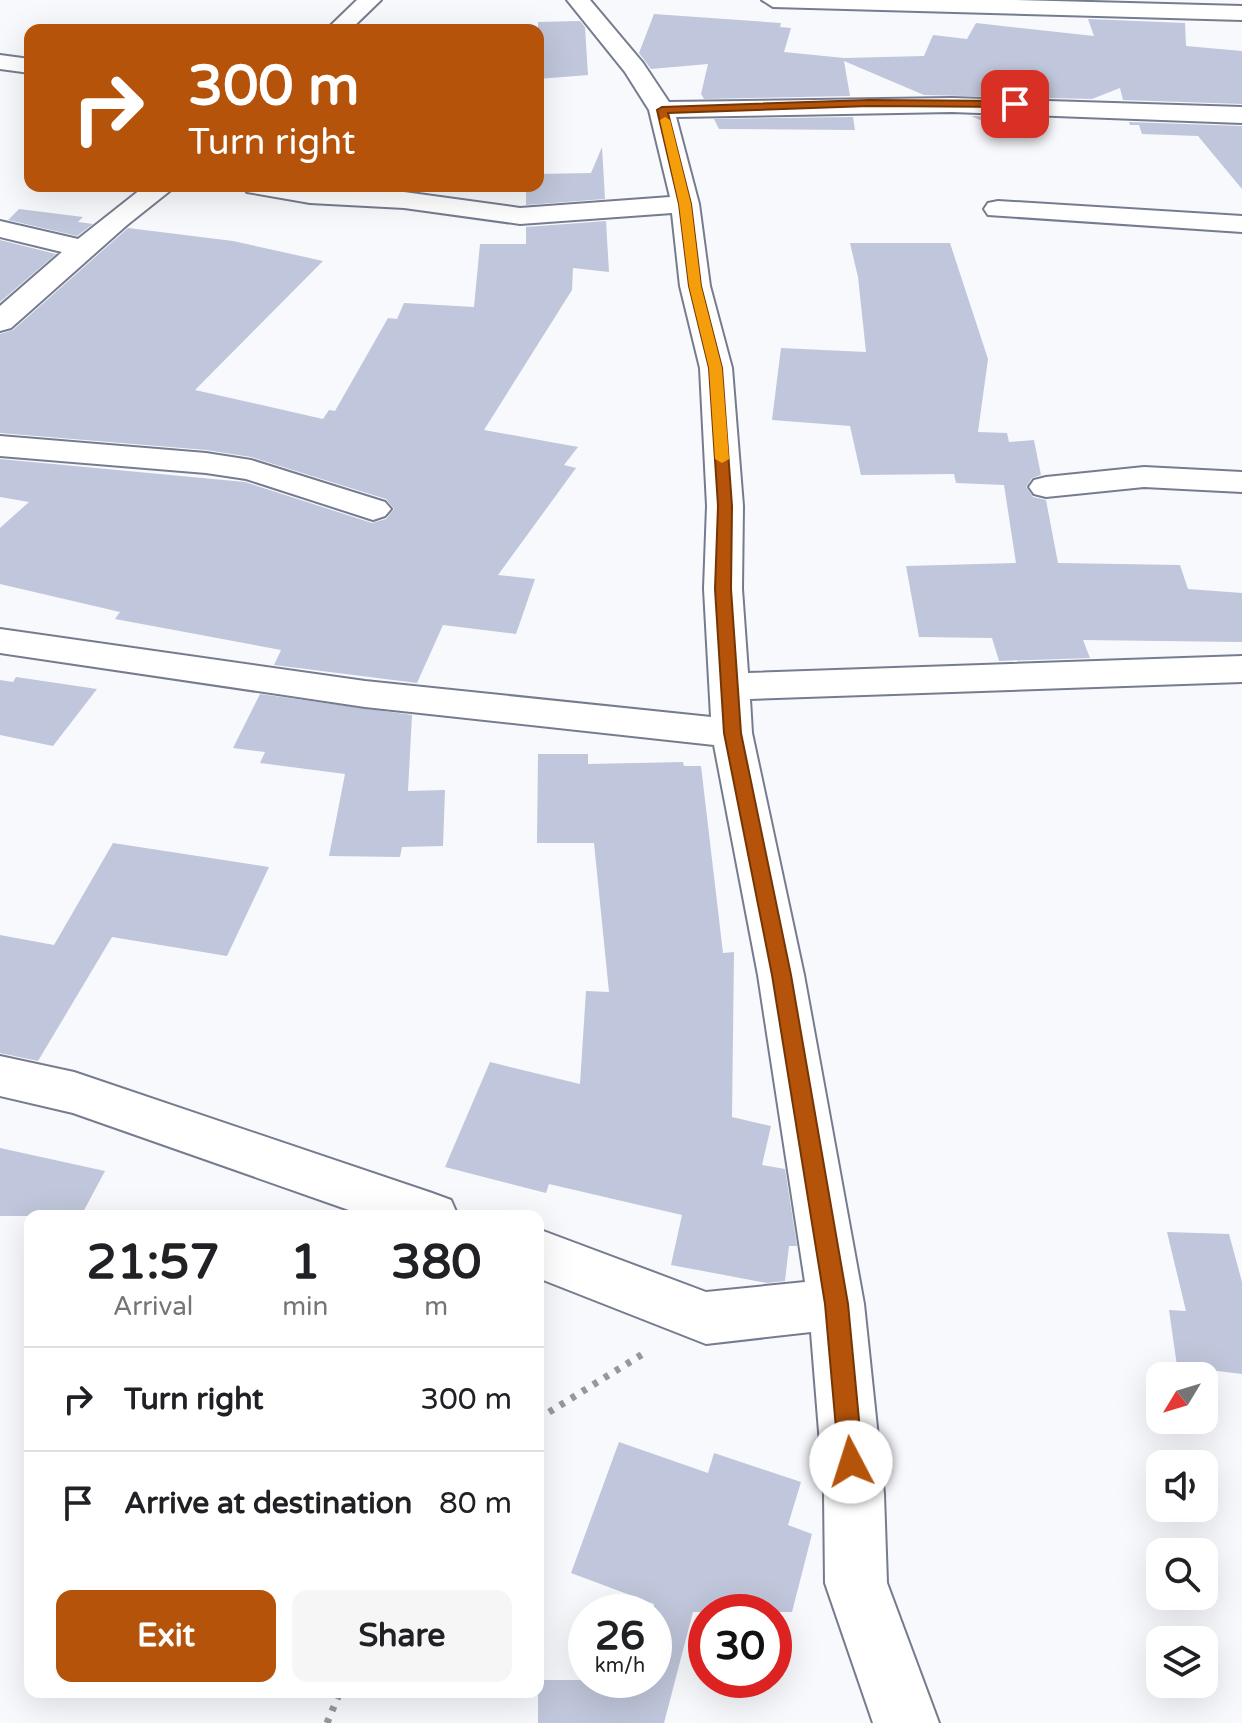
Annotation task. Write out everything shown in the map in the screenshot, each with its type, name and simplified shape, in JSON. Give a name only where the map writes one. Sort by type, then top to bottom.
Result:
[{"type":"street","points":[[344,24],[370,0]]},
{"type":"street","points":[[578,0],[635,68],[662,110],[685,204],[695,286],[716,368],[725,506],[723,589],[732,733],[781,975],[836,1304],[854,1494],[856,1583],[906,1723]]},
{"type":"street","points":[[773,0],[1242,13]]},
{"type":"street","points":[[0,62],[24,65]]},
{"type":"street","points":[[662,110],[961,103],[1070,105],[1242,115]]},
{"type":"street","points":[[0,322],[117,219],[155,192]]},
{"type":"street","points":[[292,192],[404,200],[520,216],[685,204]]},
{"type":"street","points":[[998,209],[1242,224]]},
{"type":"street","points":[[0,229],[85,249]]},
{"type":"street","points":[[0,446],[206,463],[251,470],[373,509]]},
{"type":"street","points":[[1046,487],[1144,477],[1242,482]]},
{"type":"street","points":[[0,641],[245,680],[586,721],[732,733]]},
{"type":"street","points":[[728,687],[843,680],[1242,669]]},
{"type":"street","points":[[0,1076],[74,1093],[415,1210]]},
{"type":"street","points":[[544,1255],[706,1318],[836,1304]]},
{"type":"path","points":[[544,1415],[590,1384],[706,1318]]},
{"type":"path","points":[[327,1723],[337,1698]]},
{"type":"building","points":[[654,14],[781,23],[780,27],[791,28],[784,52],[844,58],[924,56],[933,35],[967,39],[976,23],[1094,36],[1088,19],[1185,23],[1186,46],[1242,51],[1242,104],[1123,100],[1120,88],[1092,99],[924,95],[844,61],[850,96],[704,99],[701,94],[708,64],[651,69],[639,53]]},
{"type":"building","points":[[580,21],[585,27],[588,75],[544,79],[544,24],[538,22]]},
{"type":"building","points":[[971,116],[1044,118],[1009,133]]},
{"type":"building","points":[[853,117],[855,130],[719,129],[714,119]]},
{"type":"building","points":[[1129,122],[1242,126],[1242,189],[1198,136],[1142,134],[1139,125],[1130,125]]},
{"type":"building","points":[[602,147],[605,199],[526,205],[526,192],[544,192],[544,174],[591,173]]},
{"type":"building","points":[[19,209],[83,217],[78,222],[93,224],[77,236],[8,220]]},
{"type":"building","points":[[606,221],[609,272],[573,268],[572,290],[484,430],[578,447],[564,465],[576,468],[498,575],[535,579],[516,634],[443,625],[417,683],[274,665],[281,650],[115,619],[120,612],[0,584],[0,528],[29,502],[0,497],[0,459],[245,482],[372,523],[386,519],[394,509],[386,499],[251,457],[206,450],[0,433],[0,334],[13,330],[128,228],[233,241],[323,261],[195,390],[323,419],[329,410],[335,411],[388,318],[397,319],[404,303],[474,307],[480,244],[526,244],[526,227]]},
{"type":"building","points":[[0,240],[56,254],[0,302]]},
{"type":"building","points":[[850,243],[950,243],[988,359],[978,432],[1007,433],[1009,442],[1034,440],[1041,475],[1032,478],[1026,487],[1033,497],[1046,500],[1058,563],[1180,565],[1188,589],[1242,593],[1242,642],[1083,640],[1090,658],[999,661],[992,638],[919,637],[906,566],[1016,563],[1004,485],[956,483],[954,474],[861,475],[850,426],[772,420],[781,348],[866,352],[858,277]]},
{"type":"building","points":[[16,677],[97,689],[53,746],[0,735],[0,680],[13,682]]},
{"type":"building","points":[[260,694],[412,715],[408,791],[445,790],[443,846],[402,847],[400,857],[329,856],[345,774],[260,763],[265,752],[233,748]]},
{"type":"building","points":[[538,754],[588,754],[588,764],[683,762],[684,766],[701,766],[723,953],[734,952],[732,1117],[771,1126],[762,1165],[785,1169],[797,1246],[789,1246],[785,1281],[767,1283],[671,1265],[682,1215],[549,1184],[546,1193],[445,1167],[490,1062],[580,1084],[586,991],[609,992],[594,843],[537,843]]},
{"type":"building","points":[[113,843],[269,867],[227,956],[112,937],[38,1061],[0,1053],[0,935],[54,945]]},
{"type":"building","points":[[0,1148],[105,1171],[84,1210],[24,1210],[24,1216],[0,1216]]},
{"type":"building","points":[[1167,1232],[1229,1234],[1242,1282],[1242,1374],[1218,1371],[1218,1362],[1176,1362],[1169,1310],[1186,1311]]},
{"type":"building","points":[[619,1442],[708,1473],[714,1453],[801,1482],[788,1525],[812,1534],[792,1612],[792,1594],[688,1594],[688,1631],[672,1692],[672,1594],[627,1594],[571,1573]]},
{"type":"building","points":[[544,1680],[568,1680],[568,1698],[671,1698],[664,1723],[538,1723],[538,1698],[544,1698]]},
{"type":"slow traffic","points":[[665,120],[685,204],[695,286],[716,368],[722,459]]},
{"type":"route","points":[[851,1462],[836,1304],[781,975],[732,733],[723,589],[725,506],[716,368],[695,286],[685,204],[662,110],[869,103],[1015,104]]}]
